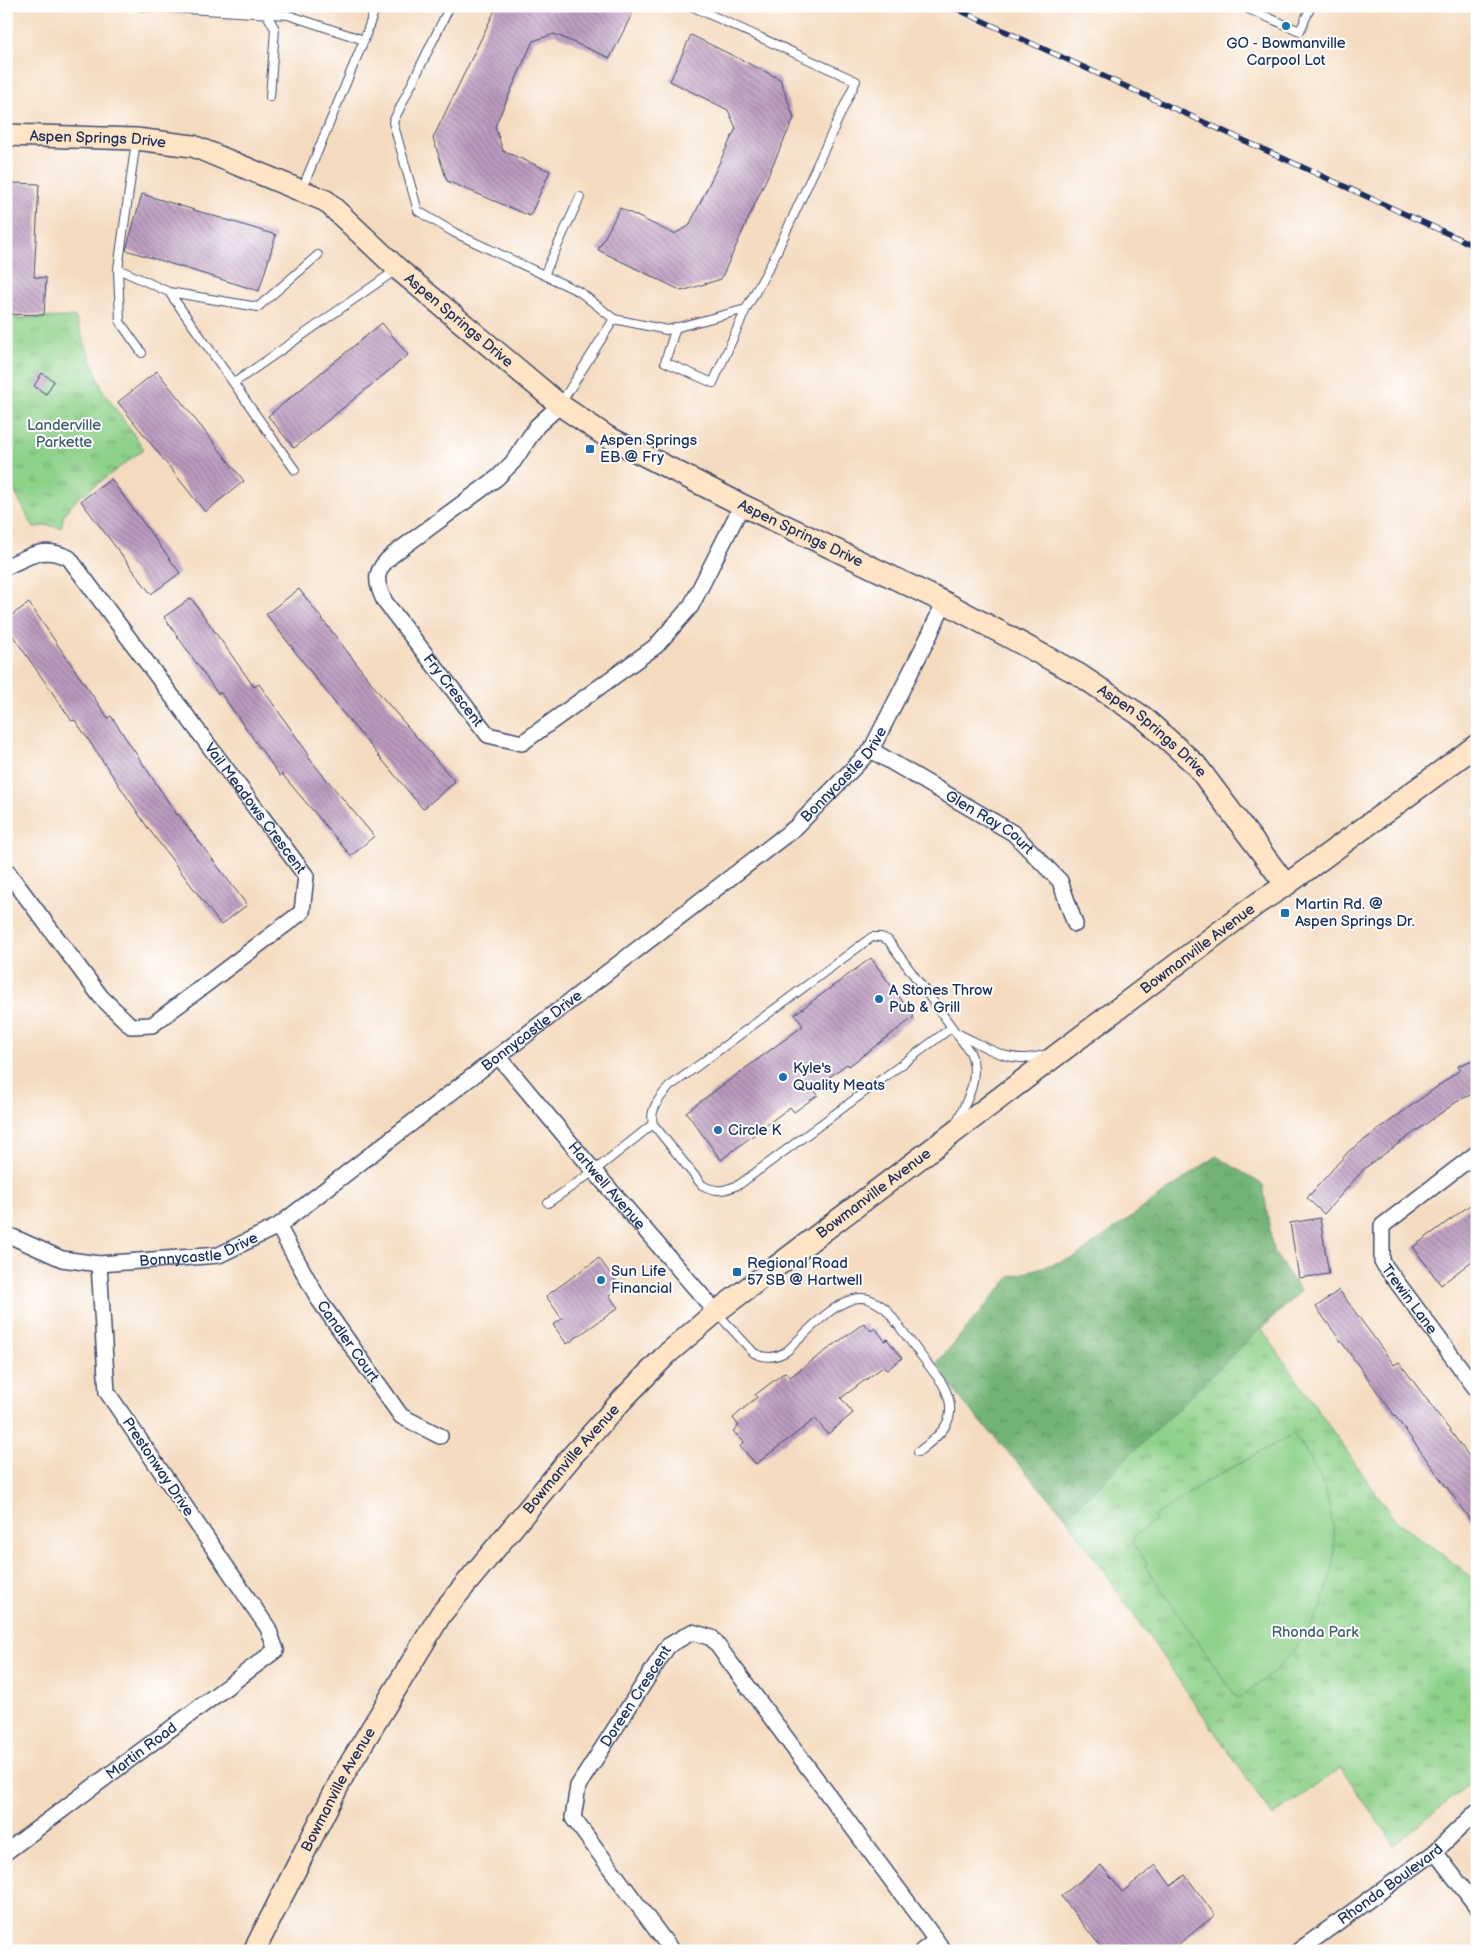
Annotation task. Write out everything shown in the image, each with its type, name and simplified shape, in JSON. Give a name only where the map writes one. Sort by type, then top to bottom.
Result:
[{"type":"main road","name":"Aspen Springs Drive","points":[[6,135],[136,139],[193,146],[326,201],[398,269],[560,405],[606,436],[944,602],[1078,674],[1143,717],[1196,765],[1286,885]]},
{"type":"main road","name":"Bowmanville Avenue","points":[[254,1951],[344,1774],[441,1614],[572,1456],[667,1354],[716,1312],[1063,1048],[1258,903],[1286,885],[1477,745]]},
{"type":"street","name":"Fry Crescent","points":[[560,405],[537,426],[514,462],[496,478],[395,552],[378,569],[377,579],[385,602],[488,735],[522,743],[656,646],[690,606],[742,504]]},
{"type":"street","name":"Vail Meadows Crescent","points":[[6,567],[35,554],[46,552],[57,552],[68,558],[306,876],[302,912],[152,1025],[131,1026],[101,998],[6,870]]},
{"type":"street","name":"Bonnycastle Drive","points":[[6,1234],[62,1259],[99,1264],[219,1255],[278,1226],[796,827],[871,750],[930,634],[944,602]]},
{"type":"street","name":"Glen Ray Court","points":[[871,750],[1013,833],[1060,881],[1075,924]]},
{"type":"street","name":"Hartwell Avenue","points":[[499,1057],[594,1171],[716,1312]]},
{"type":"street","name":"Trewin Lane","points":[[1477,1153],[1382,1226],[1382,1262],[1477,1390]]},
{"type":"street","name":"Candler Court","points":[[278,1226],[319,1300],[401,1416],[440,1436]]},
{"type":"street","name":"Prestonway Drive","points":[[99,1264],[107,1392],[268,1628],[276,1650]]},
{"type":"street","name":"Doreen Crescent","points":[[672,1951],[573,1818],[578,1786],[668,1646],[692,1632],[712,1638],[940,1946],[922,1951]]},
{"type":"street","name":"Martin Road","points":[[6,1852],[276,1650]]},
{"type":"street","name":"Rhonda Boulevard","points":[[1298,1951],[1435,1852],[1477,1812]]},
{"type":"street","points":[[1435,1852],[1477,1907]]},
{"type":"lane","points":[[138,6],[288,14],[364,40]]},
{"type":"lane","points":[[252,6],[266,13],[275,30],[270,97]]},
{"type":"lane","points":[[301,191],[364,40],[376,6]]},
{"type":"lane","points":[[450,6],[393,122],[418,211],[455,233],[580,292],[614,319],[667,330],[746,309]]},
{"type":"lane","points":[[676,327],[665,362],[713,382],[746,309],[771,264],[856,81],[691,6]]},
{"type":"lane","points":[[1241,6],[1300,32],[1311,6]]},
{"type":"lane","points":[[136,139],[118,269],[120,322],[142,353]]},
{"type":"lane","points":[[544,275],[580,197]]},
{"type":"lane","points":[[118,269],[169,292],[258,307],[318,255]]},
{"type":"lane","points":[[234,383],[398,269]]},
{"type":"lane","points":[[169,292],[295,470]]},
{"type":"lane","points":[[560,405],[614,319]]},
{"type":"lane","points":[[951,1028],[740,1184],[729,1189],[710,1190],[702,1185],[653,1124],[652,1112],[669,1087],[872,937],[881,937],[888,940],[951,1028],[958,1034],[998,1055],[1009,1057],[1033,1057],[1063,1048]]},
{"type":"lane","points":[[950,1134],[965,1105],[975,1069],[970,1052],[958,1034]]},
{"type":"lane","points":[[548,1203],[594,1171],[653,1124]]},
{"type":"lane","points":[[716,1312],[754,1353],[771,1358],[786,1351],[837,1306],[848,1300],[862,1298],[875,1301],[886,1309],[942,1383],[948,1395],[949,1421],[935,1439],[918,1452]]},
{"type":"green space","name":"Landerville Parkette","points":[[75,317],[103,391],[144,449],[77,499],[64,514],[61,528],[47,525],[34,528],[6,476],[6,318]]},
{"type":"green space","points":[[1216,1156],[1263,1185],[1273,1251],[1301,1291],[1066,1517],[964,1403],[936,1364],[1010,1277],[1075,1257]]},
{"type":"green space","name":"Rhonda Park","points":[[1261,1328],[1394,1519],[1477,1581],[1477,1777],[1394,1845],[1341,1768],[1273,1816],[1066,1517]]},
{"type":"green space","points":[[1293,1434],[1312,1462],[1325,1491],[1332,1520],[1334,1550],[1330,1580],[1320,1609],[1304,1637],[1278,1668],[1238,1699],[1145,1566],[1147,1564],[1133,1544],[1134,1536],[1155,1521],[1153,1517],[1211,1479]]},
{"type":"building","points":[[497,6],[636,6],[610,58],[554,34],[533,41],[495,126],[503,151],[550,171],[530,216],[447,181],[433,138]]},
{"type":"building","points":[[691,35],[780,79],[794,118],[721,279],[682,291],[598,250],[620,208],[674,234],[689,226],[736,128],[728,110],[670,81]]},
{"type":"building","points":[[12,183],[39,184],[34,277],[46,278],[44,315],[6,314]]},
{"type":"building","points":[[142,194],[276,235],[259,291],[126,250]]},
{"type":"building","points":[[382,323],[408,355],[294,448],[268,416]]},
{"type":"building","points":[[157,371],[244,481],[205,512],[118,402]]},
{"type":"building","points":[[42,373],[54,381],[46,394],[34,386]]},
{"type":"building","points":[[111,479],[180,573],[151,594],[81,501]]},
{"type":"building","points":[[299,589],[383,698],[455,782],[423,809],[339,708],[266,614]]},
{"type":"building","points":[[191,598],[254,687],[259,684],[309,755],[307,756],[374,836],[351,856],[282,774],[280,776],[220,692],[218,694],[164,617]]},
{"type":"building","points":[[29,603],[108,718],[111,716],[177,815],[247,905],[221,925],[148,828],[75,720],[72,721],[6,626],[6,619]]},
{"type":"building","points":[[871,958],[914,1017],[849,1066],[847,1064],[813,1089],[818,1095],[794,1112],[790,1107],[721,1160],[686,1112],[803,1026],[795,1014]]},
{"type":"building","points":[[1477,1058],[1477,1092],[1459,1100],[1365,1168],[1324,1214],[1307,1198],[1349,1151],[1460,1070],[1458,1066]]},
{"type":"building","points":[[1477,1200],[1477,1257],[1441,1285],[1413,1247]]},
{"type":"building","points":[[1320,1218],[1329,1274],[1299,1278],[1290,1223]]},
{"type":"building","points":[[599,1258],[620,1287],[609,1295],[618,1308],[567,1344],[553,1325],[562,1319],[546,1296]]},
{"type":"building","points":[[1339,1290],[1394,1365],[1399,1362],[1477,1467],[1477,1529],[1316,1307]]},
{"type":"building","points":[[864,1323],[871,1331],[875,1328],[885,1341],[887,1339],[902,1358],[887,1370],[883,1367],[841,1398],[853,1413],[828,1434],[815,1419],[756,1464],[740,1446],[744,1442],[733,1431],[739,1426],[733,1418],[757,1397],[755,1395],[785,1372],[790,1377]]},
{"type":"building","points":[[1101,1865],[1122,1892],[1156,1865],[1171,1886],[1185,1875],[1215,1915],[1170,1951],[1104,1951],[1061,1896]]},
{"type":"railway","points":[[950,6],[1477,247]]},
{"type":"place","name":"GO - Bowmanville Carpool Lot","points":[[1286,26]]},
{"type":"place","name":"Aspen Springs EB @ Fry","points":[[590,449]]},
{"type":"place","name":"Martin Rd. @ Aspen Springs Dr.","points":[[1285,913]]},
{"type":"place","name":"A Stones Throw Pub & Grill","points":[[879,999]]},
{"type":"place","name":"Kyle's Quality Meats","points":[[783,1077]]},
{"type":"place","name":"Circle K","points":[[718,1130]]},
{"type":"place","name":"Regional Road 57 SB @ Hartwell","points":[[737,1272]]},
{"type":"place","name":"Sun Life Financial","points":[[601,1280]]}]
